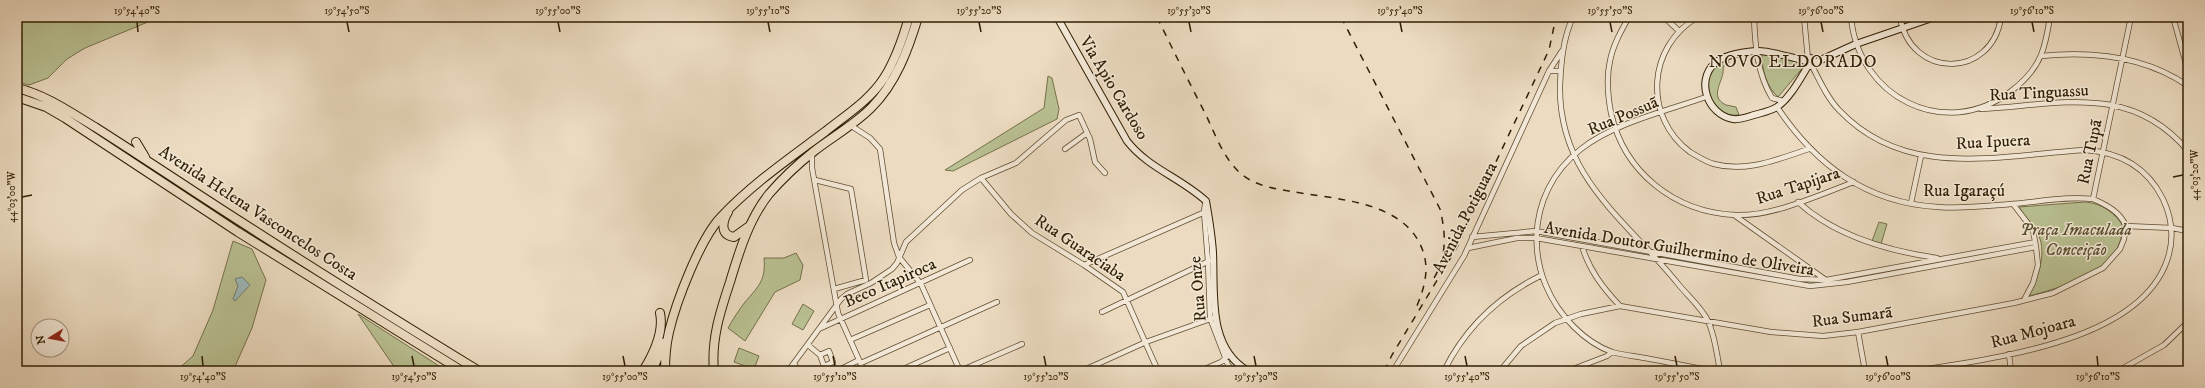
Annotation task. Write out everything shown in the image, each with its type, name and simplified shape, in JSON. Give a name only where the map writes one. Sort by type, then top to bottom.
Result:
[{"type":"highway","points":[[652,371],[669,332],[700,251],[713,227],[756,184],[873,93],[884,78],[901,45],[909,17]]},
{"type":"highway","points":[[714,371],[713,358],[717,323],[741,246],[753,220],[768,195],[812,152],[848,127],[871,107],[893,79],[909,49],[918,17]]},
{"type":"highway","name":"Avenida Helena Vasconcelos Costa","points":[[17,88],[54,102],[145,158],[409,329],[479,371]]},
{"type":"highway","name":"Avenida Helena Vasconcelos Costa","points":[[17,97],[46,107],[66,118],[238,232],[462,371]]},
{"type":"highway","points":[[136,142],[145,158]]},
{"type":"highway","points":[[732,207],[725,218],[723,225],[724,231],[728,236],[734,237],[743,232],[753,220]]},
{"type":"highway","points":[[643,371],[649,361],[659,333],[660,313]]},
{"type":"highway","points":[[665,371],[669,332]]},
{"type":"street","name":"Via Apio Cardoso","points":[[1056,17],[1127,141],[1136,152],[1148,162],[1193,190],[1206,201],[1211,261],[1212,318]]},
{"type":"street","points":[[1569,17],[1570,23]]},
{"type":"street","points":[[1573,17],[1563,50],[1560,95],[1563,114],[1574,155],[1586,178],[1599,197],[1660,261],[1707,320],[1716,347],[1720,371]]},
{"type":"street","name":"Rua Tapijara","points":[[1629,17],[1615,45],[1609,62],[1609,102],[1616,129],[1624,147],[1635,165],[1659,190],[1692,207],[1714,213],[1748,215],[1772,211],[1854,182]]},
{"type":"street","points":[[1664,17],[1679,31]]},
{"type":"street","points":[[1698,17],[1679,31],[1659,66],[1657,92],[1661,113],[1670,132],[1683,146],[1713,164],[1740,168],[1809,149]]},
{"type":"street","points":[[1754,17],[1757,51],[1761,73],[1769,93],[1774,100],[1783,100]]},
{"type":"street","name":"Rua Ipuera","points":[[1804,17],[1810,61],[1838,109],[1851,122],[1877,141],[1891,148],[1921,156],[1980,158],[2086,150],[2104,151],[2128,161],[2152,182],[2167,207],[2172,228]]},
{"type":"street","name":"Rua Tinguassu","points":[[1851,17],[1856,44],[1866,67],[1876,80],[1898,99],[1931,110],[1952,112],[2077,102],[2114,105],[2133,110],[2152,120],[2166,130],[2188,151]]},
{"type":"street","points":[[1900,17],[1902,28],[1911,46],[1927,59],[1946,64],[1956,64],[1976,58],[1987,48],[1996,35],[2000,17]]},
{"type":"street","points":[[1810,61],[1777,107],[1739,119],[1732,119],[1722,115],[1713,108],[1706,97],[1707,79],[1715,62],[1730,56],[1757,51],[1810,61],[1822,59],[1856,44],[1935,17]]},
{"type":"street","name":"Rua Tinguassu","points":[[1973,110],[1988,105],[2005,95],[2025,79],[2040,56],[2050,17]]},
{"type":"street","name":"Rua Tupã","points":[[2093,199],[2114,105],[2131,17]]},
{"type":"street","points":[[2173,17],[2188,71]]},
{"type":"street","name":"Avenida Potiguara","points":[[1393,371],[1468,248],[1549,71],[1563,50]]},
{"type":"street","points":[[2040,56],[2087,53],[2148,64],[2170,73],[2188,86]]},
{"type":"street","points":[[1549,71],[1561,71]]},
{"type":"street","name":"Rua Possuã","points":[[1612,352],[1581,333],[1565,318],[1553,302],[1542,275],[1536,238],[1539,212],[1547,191],[1574,155],[1598,138],[1616,129],[1706,97]]},
{"type":"street","name":"Rua Igaraçú","points":[[1777,107],[1809,149],[1835,170],[1854,182],[1868,190],[1886,197],[1911,203],[1946,207],[2093,199]]},
{"type":"street","points":[[788,371],[837,305],[847,294],[871,283],[892,270],[906,242],[956,195],[981,178],[1016,163],[1066,120],[1079,115],[1087,133],[1095,162],[1105,173]]},
{"type":"street","points":[[848,127],[870,138],[880,149],[894,243],[899,257],[920,284],[960,371],[1022,344]]},
{"type":"street","points":[[1065,149],[1087,133]]},
{"type":"street","points":[[812,152],[812,168],[840,320],[864,371]]},
{"type":"street","points":[[1911,203],[1921,156]]},
{"type":"street","name":"Rua Guaraciaba","points":[[981,178],[1011,214],[1032,233],[1118,288],[1126,299],[1158,371]]},
{"type":"street","points":[[815,180],[851,189],[866,280],[834,289]]},
{"type":"street","points":[[2093,199],[2115,210],[2124,219],[2126,226],[2172,228],[2188,231]]},
{"type":"street","points":[[1798,202],[1810,213],[1838,230],[1857,238],[1886,248],[1941,259]]},
{"type":"street","points":[[2013,204],[2033,230],[2036,247],[2038,266],[2033,283],[2024,300]]},
{"type":"street","points":[[1084,265],[1206,212]]},
{"type":"street","points":[[1734,215],[1826,280],[1835,284]]},
{"type":"street","name":"Rua Sumarã","points":[[1620,306],[1803,335],[1823,336],[1858,332],[2024,300],[2066,288],[2103,268],[2120,249],[2124,239],[2126,226]]},
{"type":"street","name":"Rua Mojoara","points":[[1916,371],[2009,354],[2070,338],[2113,318],[2140,300],[2156,284],[2166,266],[2172,228]]},
{"type":"street","name":"Avenida Doutor Guilhermino de Oliveira","points":[[1472,237],[1536,232],[1651,251],[1800,279],[1826,280],[2035,242]]},
{"type":"street","name":"Avenida Doutor Guilhermino de Oliveira","points":[[1468,248],[1516,238],[1536,238],[1660,261],[1810,286],[1835,284],[2036,247]]},
{"type":"street","points":[[1500,371],[1521,346],[1565,318],[1620,306],[1598,281],[1589,266],[1582,246]]},
{"type":"street","points":[[1980,252],[1981,258]]},
{"type":"street","name":"Beco Itapiroca","points":[[819,329],[970,260]]},
{"type":"street","points":[[1102,312],[1126,299],[1211,261]]},
{"type":"street","points":[[1444,371],[1463,339],[1496,303],[1524,284],[1542,275]]},
{"type":"street","points":[[820,355],[828,351],[836,371],[997,302]]},
{"type":"street","points":[[850,340],[930,305]]},
{"type":"street","points":[[1082,371],[1146,342],[1212,318],[1227,356],[1228,365],[1233,371]]},
{"type":"street","points":[[2118,371],[2164,345],[2188,322]]},
{"type":"street","points":[[1858,332],[1865,371]]},
{"type":"street","points":[[808,345],[820,355],[824,366],[833,362]]},
{"type":"street","points":[[899,371],[950,348]]},
{"type":"street","points":[[1568,371],[1606,356],[1612,352],[1713,371]]},
{"type":"street","points":[[2009,354],[2011,371]]},
{"type":"street","points":[[1200,371],[1221,362],[1227,356]]},
{"type":"street","points":[[1227,356],[1248,371]]},
{"type":"street","points":[[1221,362],[1228,365],[1241,367]]},
{"type":"street","points":[[794,363],[798,371]]},
{"type":"green space","points":[[17,17],[160,17],[85,48],[67,59],[48,78],[29,85],[17,82]]},
{"type":"green space","points":[[1762,53],[1805,62],[1805,65],[1778,97],[1768,83],[1763,65]]},
{"type":"green space","points":[[1728,59],[1729,63],[1723,67],[1722,77],[1717,92],[1718,97],[1726,105],[1736,107],[1739,115],[1729,115],[1720,111],[1709,97],[1707,88],[1711,71],[1718,64]]},
{"type":"green space","points":[[1048,76],[1052,78],[1059,109],[1057,119],[953,171],[945,170],[1044,108]]},
{"type":"green space","name":"Praça Imaculada Conceição","points":[[2085,202],[2097,204],[2108,210],[2121,223],[2124,228],[2117,249],[2111,258],[2102,266],[2078,280],[2029,296],[2039,272],[2042,247],[2036,230],[2019,207]]},
{"type":"green space","points":[[1879,222],[1887,224],[1881,244],[1872,241]]},
{"type":"green space","points":[[233,241],[252,249],[266,280],[252,328],[233,371],[176,371],[193,356],[213,310]]},
{"type":"green space","points":[[796,253],[803,265],[800,280],[775,292],[745,341],[728,328],[763,277],[764,258],[784,258]]},
{"type":"green space","points":[[803,304],[814,311],[803,330],[792,324]]},
{"type":"green space","points":[[358,314],[447,371],[397,371]]},
{"type":"green space","points":[[739,348],[759,356],[754,369],[734,362]]},
{"type":"water","points":[[242,277],[250,285],[235,301],[233,299],[238,286],[235,279]]},
{"type":"railway","points":[[1157,17],[1220,145],[1228,159],[1239,172],[1250,180],[1269,187],[1363,204],[1381,210],[1397,218],[1410,229],[1420,244],[1426,268],[1426,276],[1416,308]]},
{"type":"railway","points":[[1341,17],[1440,209],[1444,245],[1441,261],[1434,278]]},
{"type":"railway","points":[[1384,371],[1392,355],[1459,244],[1466,225],[1549,50],[1556,17]]},
{"type":"district","name":"NOVO ELDORADO","points":[[1793,62]]}]
